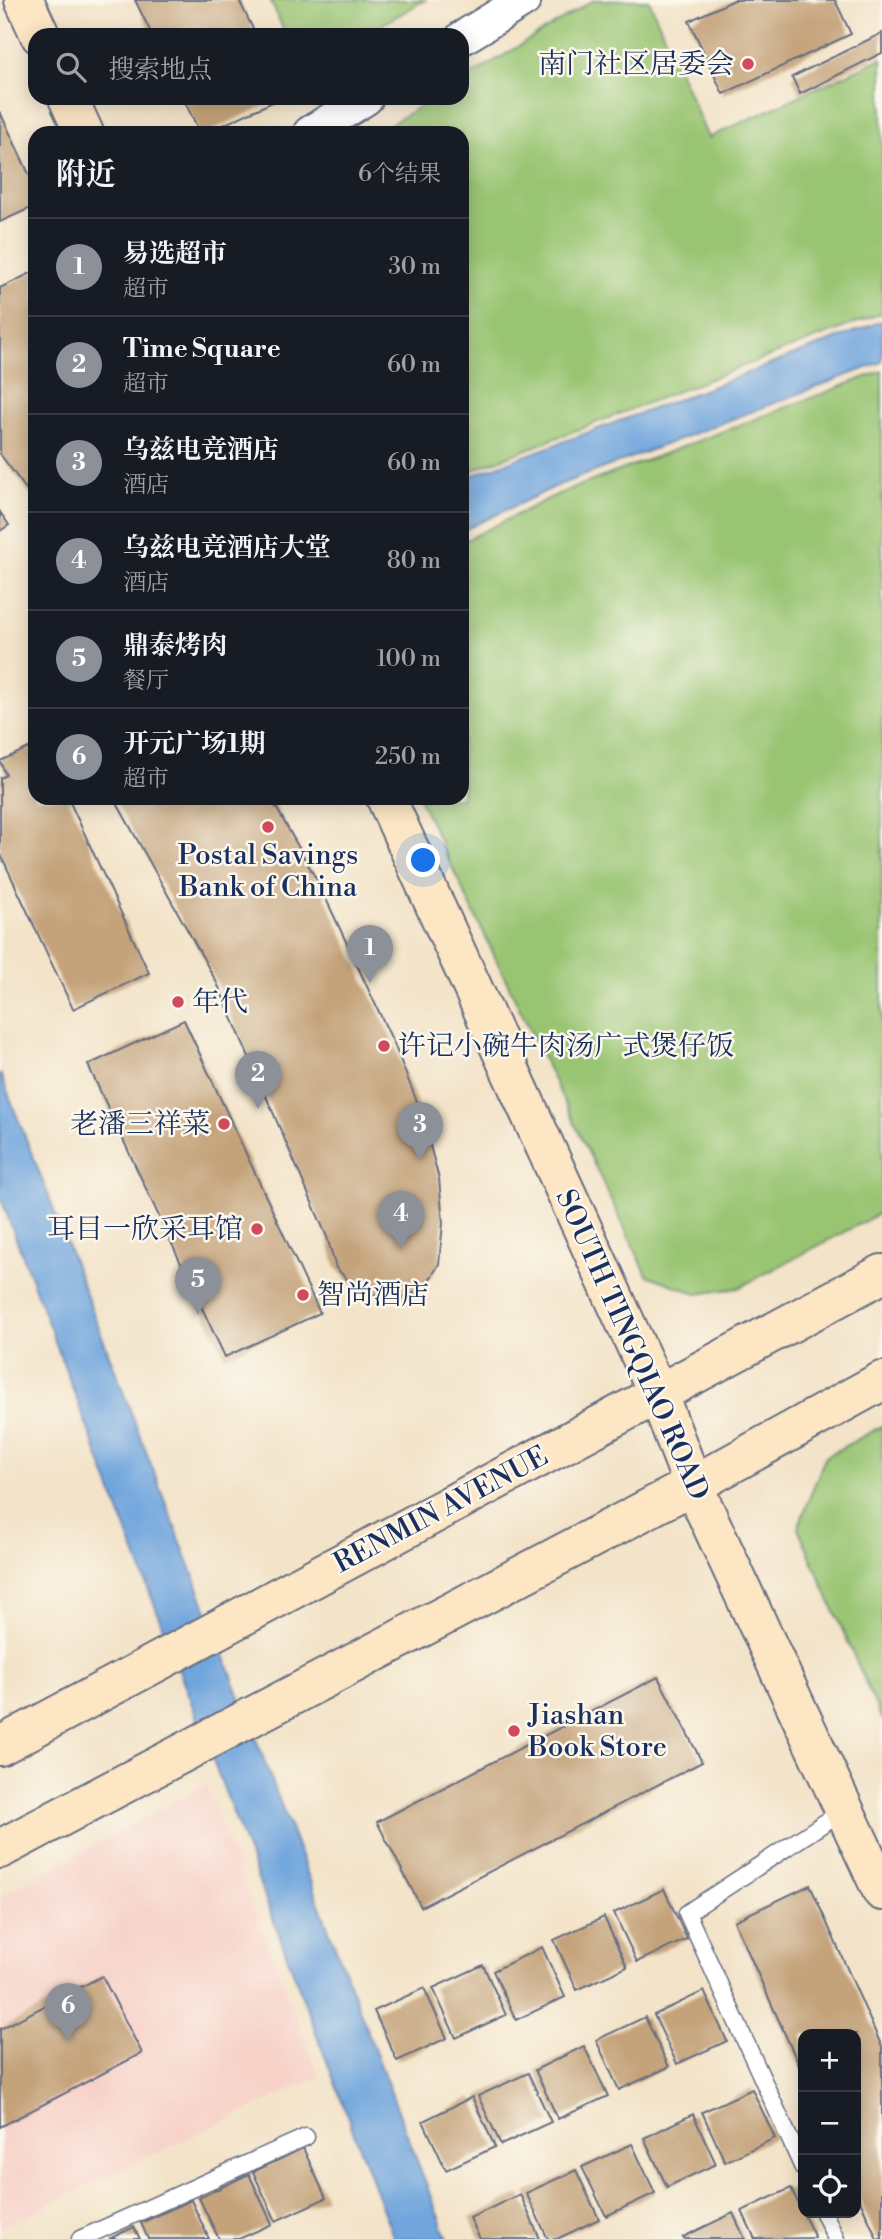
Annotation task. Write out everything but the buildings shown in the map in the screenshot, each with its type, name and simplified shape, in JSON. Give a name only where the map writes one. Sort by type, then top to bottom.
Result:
[{"type":"main road","points":[[24,0],[37,28]]},
{"type":"main road","points":[[71,105],[81,126]]},
{"type":"main road","name":"SOUTH TINGQIAO ROAD","points":[[389,805],[658,1394],[693,1485],[882,1891]]},
{"type":"main road","name":"RENMIN AVENUE","points":[[0,1746],[882,1274]]},
{"type":"main road","points":[[0,1849],[693,1485],[882,1381]]},
{"type":"street","points":[[469,34],[524,0]]},
{"type":"street","points":[[321,126],[355,105]]},
{"type":"lane","points":[[798,2157],[687,1913],[844,1810]]},
{"type":"lane","points":[[80,2239],[306,2137]]},
{"type":"lane","points":[[826,2218],[836,2239]]},
{"type":"shaded area","points":[[206,1785],[319,2076],[0,2228],[0,1896]]},
{"type":"green space","points":[[270,0],[425,0],[376,28],[283,28]]},
{"type":"green space","points":[[594,0],[649,0],[708,138],[882,58],[882,313],[469,471],[469,126],[388,126],[422,105],[469,105],[469,77]]},
{"type":"green space","points":[[882,371],[882,1212],[738,1288],[697,1294],[647,1275],[422,805],[469,805],[469,538],[558,494]]},
{"type":"green space","points":[[882,1426],[882,1720],[798,1528],[825,1457]]},
{"type":"water","points":[[882,321],[882,362],[559,485],[469,528],[469,476]]},
{"type":"water","points":[[0,1073],[447,2239],[394,2239],[0,1196]]},
{"type":"place","name":"南门社区居委会","points":[[748,64]]},
{"type":"place","name":"Postal Savings Bank of China","points":[[268,827]]},
{"type":"place","name":"易选超市","points":[[370,983]]},
{"type":"place","name":"年代","points":[[178,1002]]},
{"type":"place","name":"许记小碗牛肉汤广式煲仔饭","points":[[384,1046]]},
{"type":"place","name":"Time Square","points":[[258,1109]]},
{"type":"place","name":"老潘三祥菜","points":[[224,1124]]},
{"type":"place","name":"乌兹电竞酒店","points":[[420,1160]]},
{"type":"place","name":"耳目一欣采耳馆","points":[[257,1229]]},
{"type":"place","name":"乌兹电竞酒店大堂","points":[[401,1249]]},
{"type":"place","name":"智尚酒店","points":[[303,1295]]},
{"type":"place","name":"鼎泰烤肉","points":[[198,1315]]},
{"type":"place","name":"Jiashan Book Store","points":[[514,1731]]},
{"type":"place","name":"开元广场1期","points":[[68,2041]]}]
